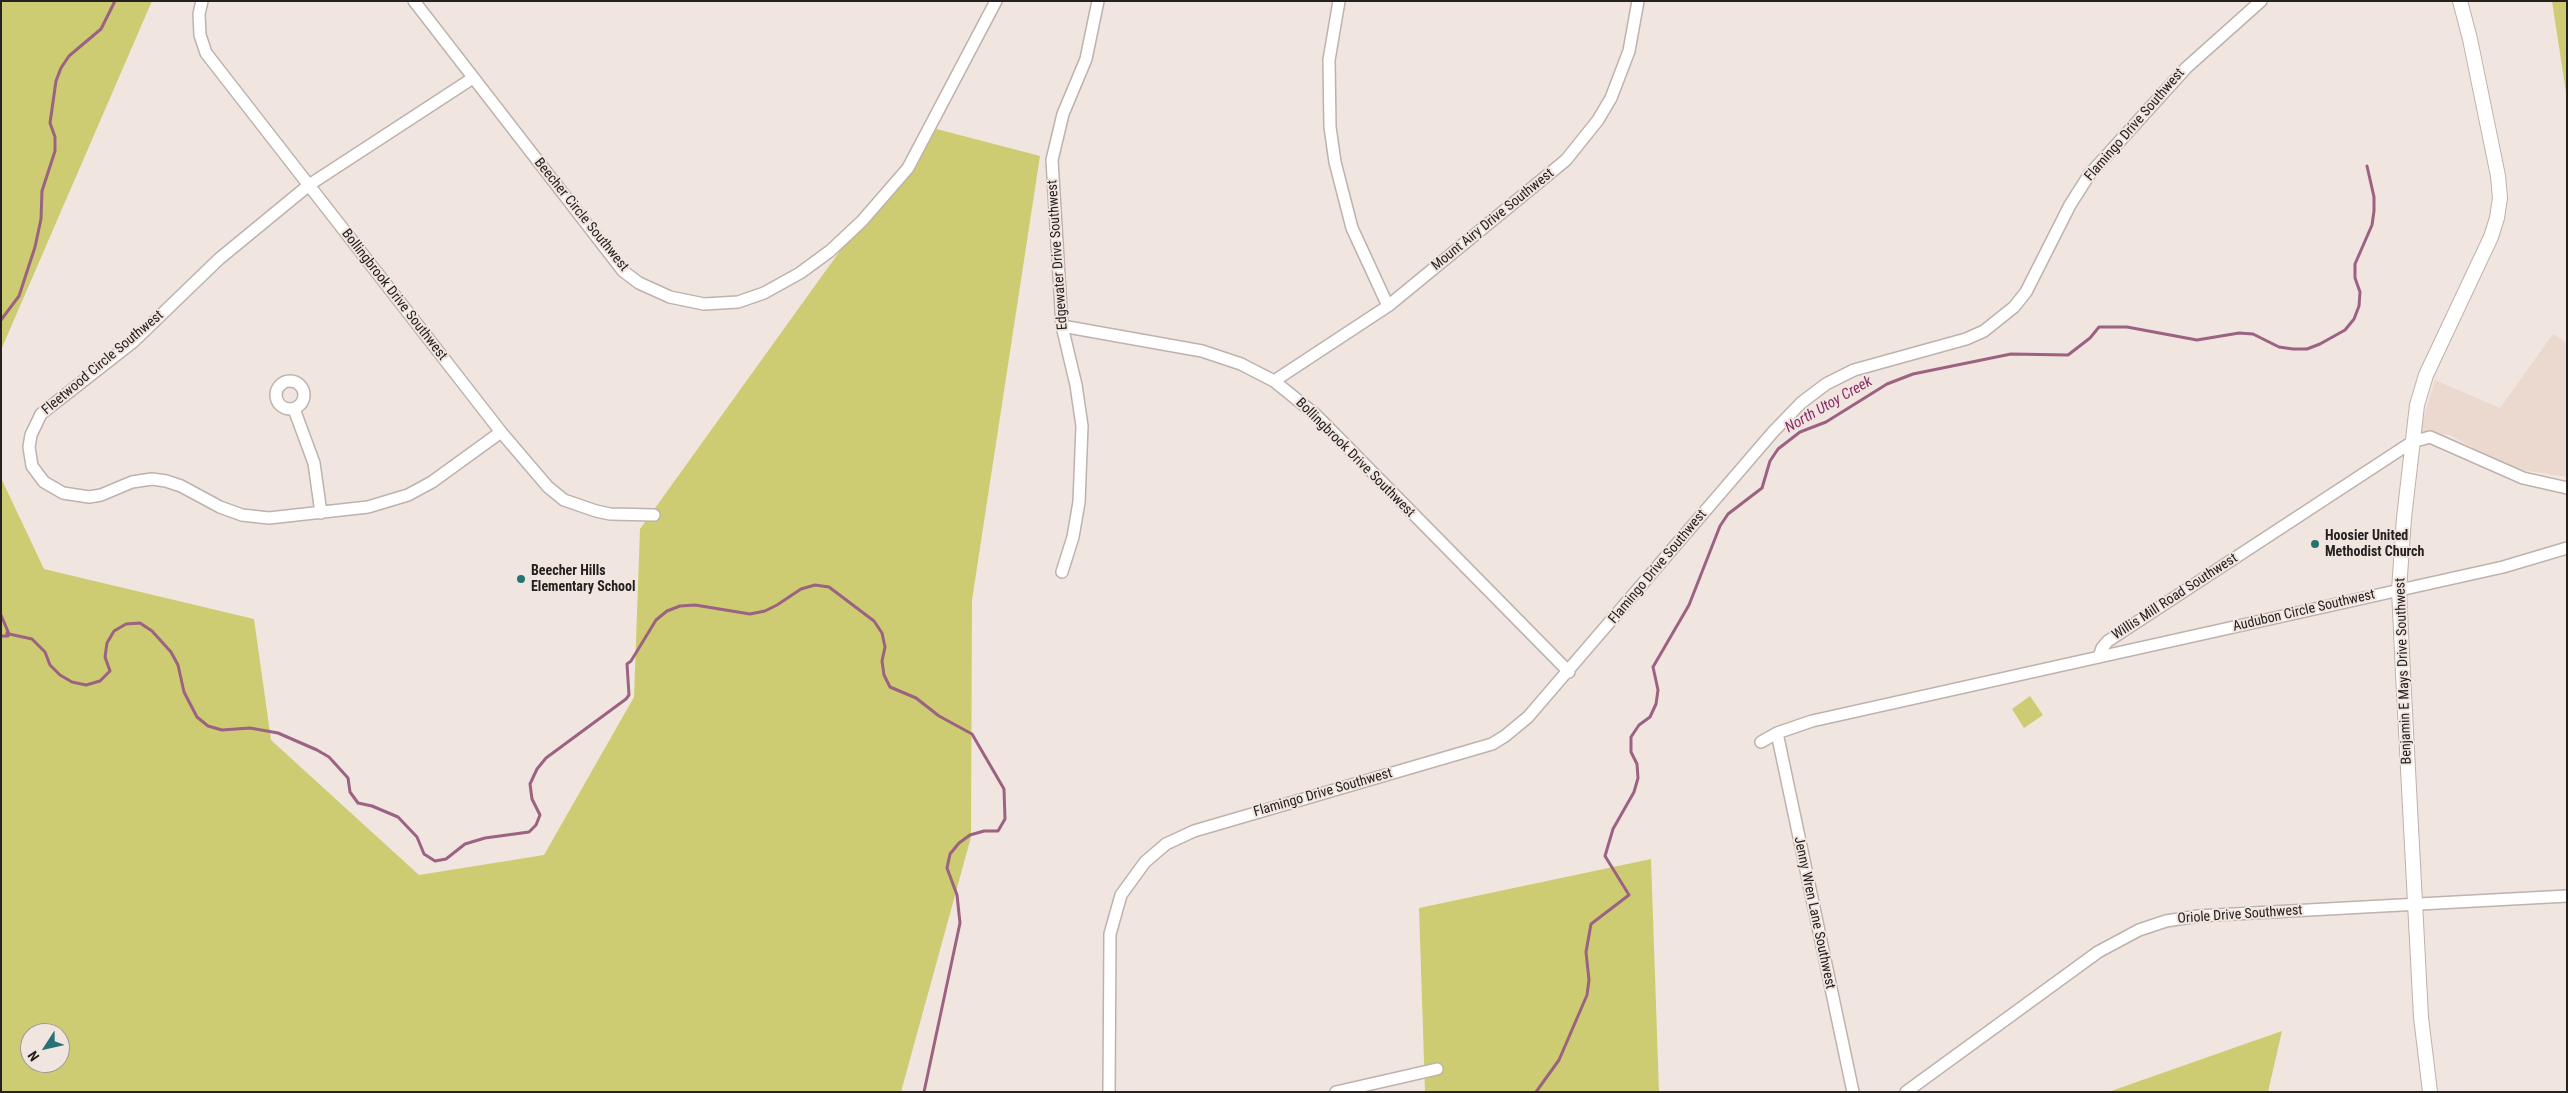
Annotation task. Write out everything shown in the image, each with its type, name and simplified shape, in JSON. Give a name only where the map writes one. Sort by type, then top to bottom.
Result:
[{"type":"street","name":"Bollingbrook Drive Southwest","points":[[202,1],[199,14],[200,35],[206,53],[501,432],[548,487],[564,500],[610,514],[654,515]]},
{"type":"street","name":"Beecher Circle Southwest","points":[[414,1],[623,271],[639,283],[670,297],[704,304],[738,302],[764,293],[800,273],[830,251],[886,196],[908,168],[996,1]]},
{"type":"street","name":"Edgewater Drive Southwest","points":[[1062,572],[1074,537],[1079,502],[1082,426],[1076,385],[1062,326],[1052,160],[1061,122],[1086,59],[1098,1]]},
{"type":"street","points":[[1339,1],[1329,60],[1330,127],[1335,162],[1352,228],[1388,306]]},
{"type":"street","name":"Mount Airy Drive Southwest","points":[[1274,381],[1388,306],[1577,149],[1611,98],[1622,74],[1629,52],[1638,1]]},
{"type":"street","name":"Flamingo Drive Southwest","points":[[1109,1092],[1110,934],[1121,895],[1145,862],[1166,844],[1194,831],[1492,744],[1528,717],[1569,672],[1773,432],[1801,403],[1826,384],[1854,370],[1966,339],[1984,332],[2007,314],[2026,292],[2070,205],[2101,160],[2186,68],[2262,1]]},
{"type":"street","name":"Benjamin E Mays Drive Southwest","points":[[2430,1092],[2421,1017],[2414,904],[2399,590],[2404,518],[2417,406],[2426,375],[2491,237],[2497,218],[2500,198],[2498,176],[2470,39],[2460,1]]},
{"type":"street","name":"Fleetwood Circle Southwest","points":[[473,78],[309,185],[220,258],[133,342],[41,414],[31,435],[29,447],[32,466],[44,482],[63,493],[76,496],[101,495],[132,482],[152,479],[182,486],[220,508],[242,515],[269,518],[368,507],[408,495],[432,482],[501,432]]},
{"type":"street","name":"Bollingbrook Drive Southwest","points":[[1062,326],[1202,351],[1240,364],[1274,381],[1316,415],[1569,672]]},
{"type":"street","points":[[294,409],[314,463],[321,513]]},
{"type":"street","name":"Willis Mill Road Southwest","points":[[2099,657],[2102,648],[2108,641],[2412,442],[2430,437],[2523,478],[2567,488]]},
{"type":"street","name":"Audubon Circle Southwest","points":[[2099,657],[2503,567],[2567,548]]},
{"type":"street","points":[[1761,742],[1777,733],[1812,721],[2099,657]]},
{"type":"street","name":"Jenny Wren Lane Southwest","points":[[1777,733],[1852,1092]]},
{"type":"street","name":"Oriole Drive Southwest","points":[[1906,1092],[2098,952],[2139,930],[2166,921],[2198,916],[2567,896]]},
{"type":"street","points":[[1336,1092],[1437,1069]]},
{"type":"shaded area","points":[[1,1],[152,1],[1,350]]},
{"type":"shaded area","points":[[2552,1],[2567,1],[2567,99]]},
{"type":"shaded area","points":[[929,127],[1040,156],[972,600],[971,837],[901,1092],[1,1092],[1,478],[44,569],[254,619],[271,740],[419,875],[544,855],[634,697],[640,529]]},
{"type":"shaded area","points":[[2553,334],[2567,343],[2567,477],[2510,468],[2450,435],[2419,433],[2435,380],[2500,408]]},
{"type":"shaded area","points":[[2030,696],[2043,715],[2024,728],[2012,709]]},
{"type":"shaded area","points":[[1651,859],[1659,1092],[1425,1092],[1419,908]]},
{"type":"shaded area","points":[[2282,1031],[2268,1092],[2109,1092],[2111,1091]]},
{"type":"waterway","points":[[1,320],[19,296],[35,247],[41,219],[42,191],[55,151],[55,137],[50,123],[56,81],[61,68],[69,56],[101,29],[115,1]]},
{"type":"waterway","name":"North Utoy Creek","points":[[1536,1092],[1559,1060],[1587,995],[1589,980],[1586,952],[1591,924],[1629,895],[1605,856],[1613,829],[1634,792],[1638,778],[1637,764],[1631,752],[1631,737],[1639,725],[1650,717],[1656,704],[1658,690],[1653,667],[1689,605],[1720,526],[1728,514],[1762,488],[1770,461],[1778,449],[1800,432],[1826,422],[1887,384],[1913,374],[2011,354],[2068,355],[2090,338],[2099,327],[2127,327],[2197,340],[2239,333],[2253,334],[2279,347],[2293,349],[2307,349],[2320,344],[2345,330],[2354,319],[2359,306],[2360,292],[2355,278],[2355,264],[2372,225],[2374,211],[2374,197],[2367,166]]},
{"type":"waterway","points":[[9,634],[32,639],[45,652],[50,665],[60,675],[72,682],[86,685],[100,681],[110,671],[105,657],[107,643],[114,631],[126,624],[140,623],[152,631],[171,652],[178,665],[184,692],[197,717],[208,726],[222,730],[250,728],[278,733],[329,757],[348,778],[350,792],[358,803],[372,806],[398,817],[417,837],[424,854],[435,861],[446,859],[465,844],[485,838],[529,832],[536,825],[540,815],[532,799],[530,784],[537,769],[546,758],[626,699],[629,695],[627,664],[631,661],[656,620],[667,611],[680,606],[695,605],[750,614],[765,611],[801,589],[815,585],[829,587],[874,621],[882,633],[885,647],[882,661],[884,675],[890,687],[916,698],[939,716],[972,734],[1004,789],[1005,819],[998,831],[984,831],[970,835],[959,843],[950,854],[947,868],[957,895],[960,923],[924,1092]]},
{"type":"waterway","points":[[1,615],[9,634]]},
{"type":"waterway","points":[[1,636],[8,636],[7,633],[9,634]]},
{"type":"place","name":"Hoosier United Methodist Church","points":[[2315,544]]},
{"type":"place","name":"Beecher Hills Elementary School","points":[[521,579]]}]
